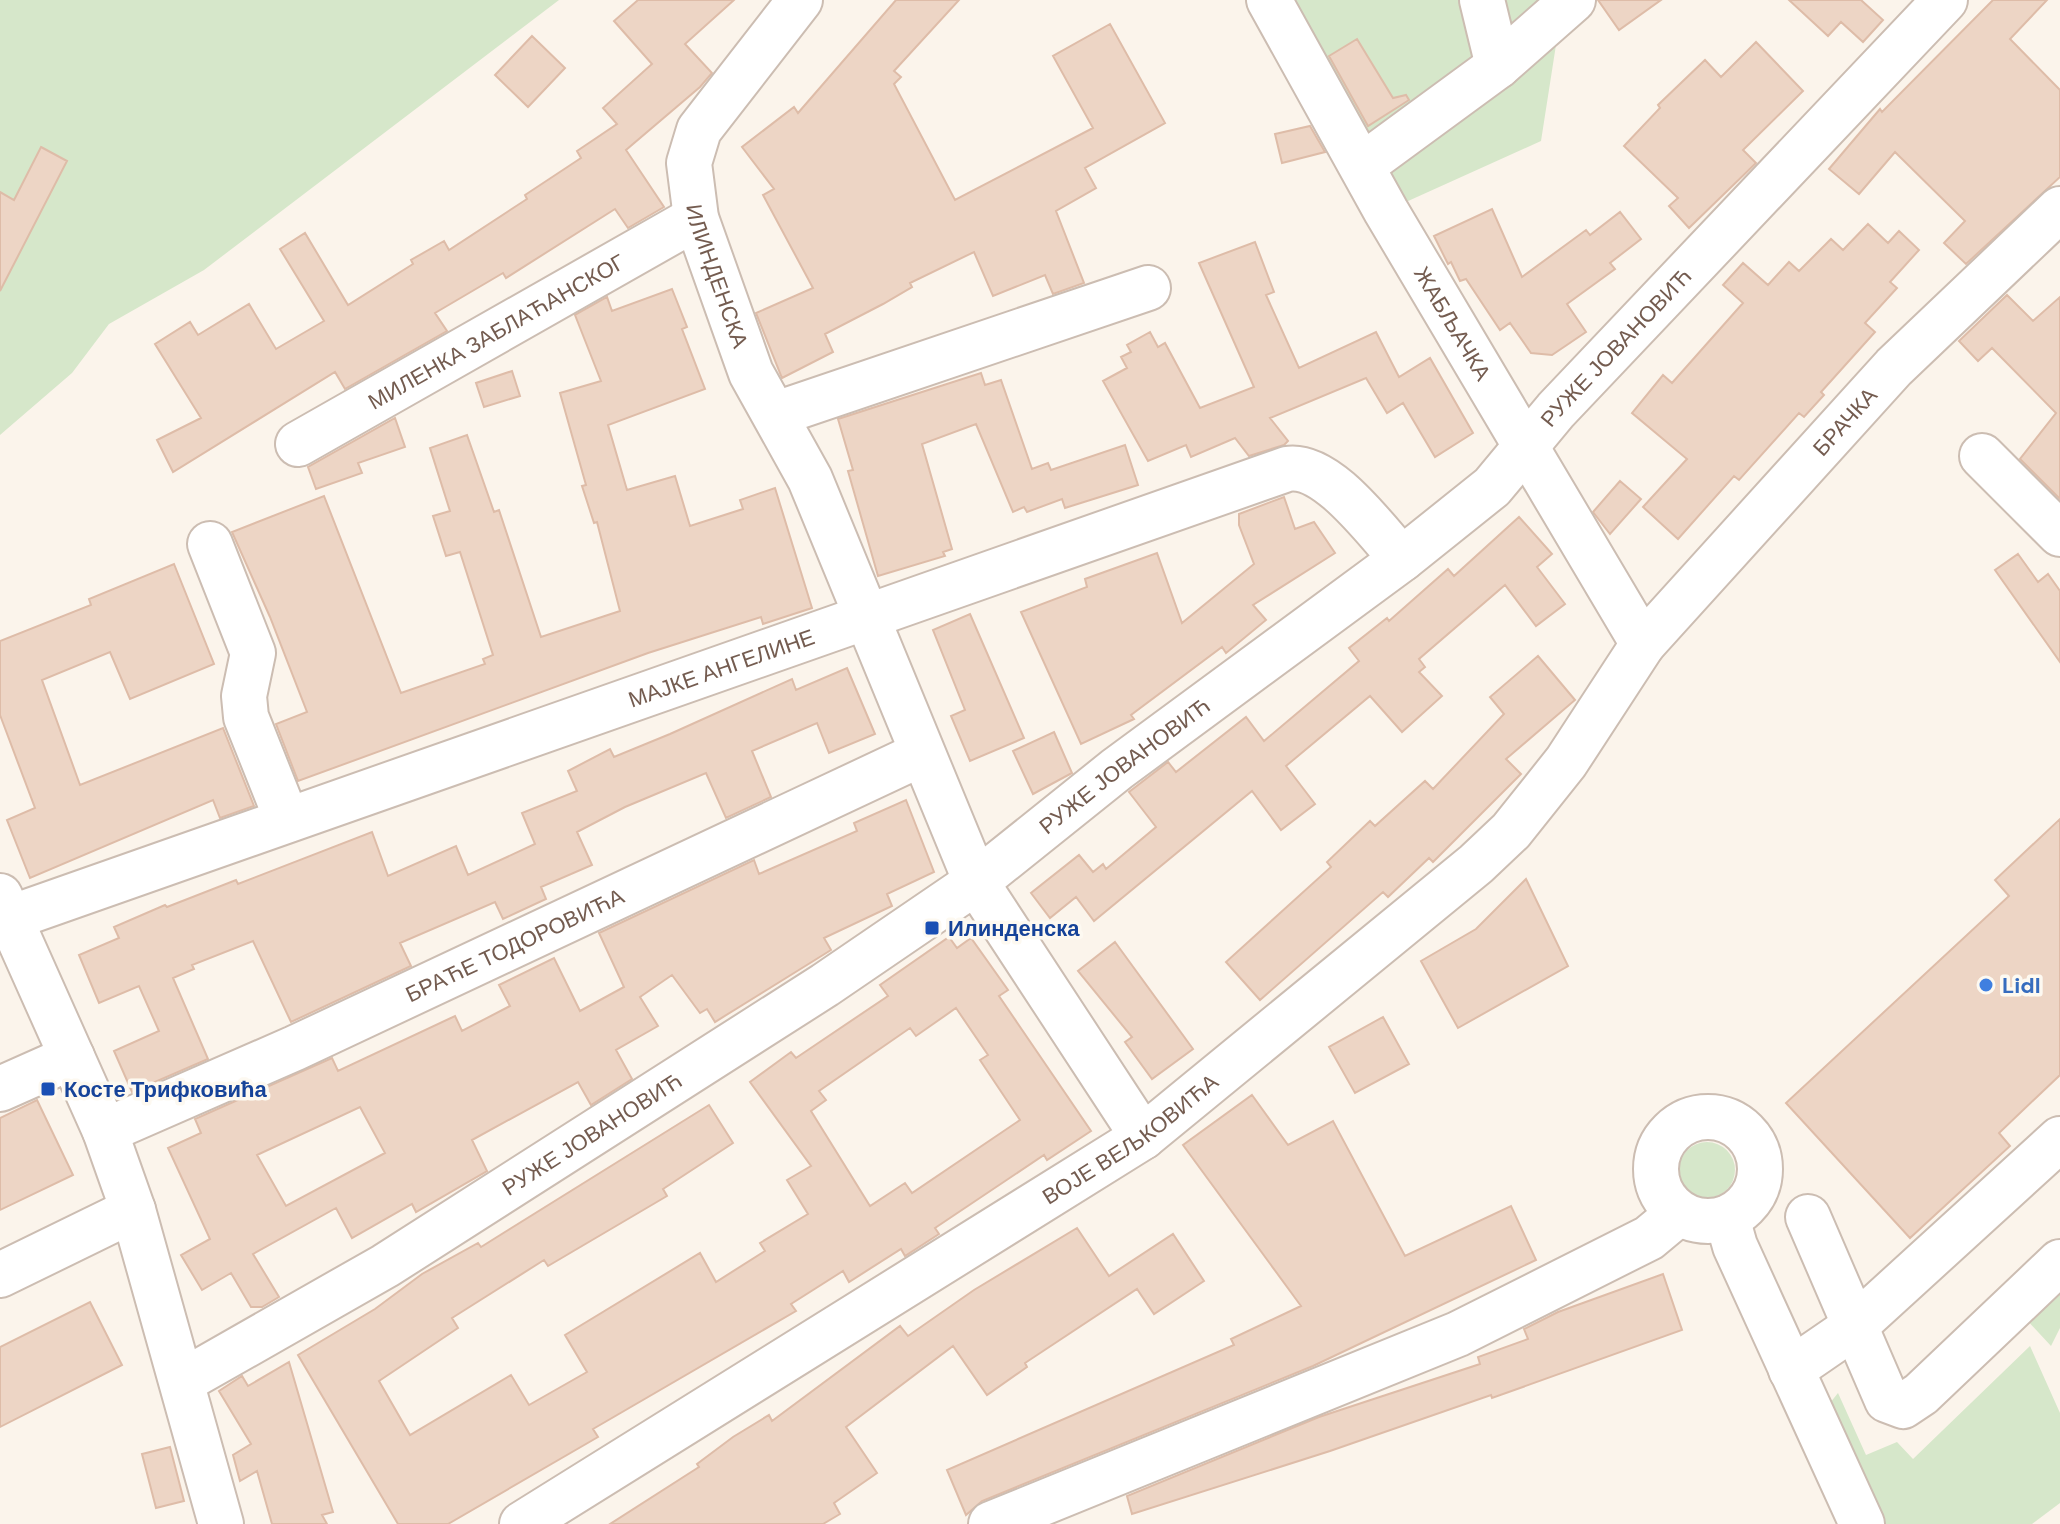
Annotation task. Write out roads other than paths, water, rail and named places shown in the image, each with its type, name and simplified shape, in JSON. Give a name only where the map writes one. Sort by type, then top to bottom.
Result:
[{"type":"street","name":"ИЛИНДЕНСКА","points":[[800,0],[699,130],[689,163],[696,218],[751,373],[810,479],[976,882],[1143,1137]]},
{"type":"street","name":"ЖАБЉАЧКА","points":[[1269,0],[1355,153],[1643,644]]},
{"type":"street","points":[[1482,0],[1498,66]]},
{"type":"street","points":[[1355,153],[1498,66],[1573,0]]},
{"type":"street","name":"РУЖЕ ЈОВАНОВИЋ","points":[[183,1381],[385,1266],[825,985],[976,882],[1117,769],[1402,559],[1492,487],[1578,387],[1945,0]]},
{"type":"street","name":"БРАЧКА","points":[[1643,644],[1894,367],[2060,209]]},
{"type":"street","name":"МИЛЕНКА ЗАБЛАЋАНСКОГ","points":[[298,444],[696,218]]},
{"type":"street","points":[[776,414],[1148,288]]},
{"type":"street","points":[[1982,456],[2060,534]]},
{"type":"street","name":"МАЈКЕ АНГЕЛИНЕ","points":[[5,907],[287,820],[1296,467],[1316,472],[1328,481],[1402,559]]},
{"type":"street","points":[[210,544],[253,653],[244,696],[246,717],[287,820]]},
{"type":"street","name":"ВОЈЕ ВЕЉКОВИЋА","points":[[522,1524],[1143,1137],[1431,901],[1511,831],[1566,762],[1643,644]]},
{"type":"street","name":"БРАЋЕ ТОДОРОВИЋА","points":[[105,1131],[295,1048],[921,754]]},
{"type":"street","points":[[5,907],[105,1131],[133,1210],[221,1524]]},
{"type":"street","points":[[0,1089],[72,1057]]},
{"type":"street","points":[[1705,1116],[1721,1118],[1743,1130],[1757,1150],[1760,1166],[1752,1197],[1727,1218],[1702,1220],[1679,1213],[1659,1188],[1657,1155],[1675,1128],[1705,1116]]},
{"type":"street","points":[[1791,1370],[1855,1326],[2060,1139]]},
{"type":"street","points":[[0,1275],[133,1210]]},
{"type":"street","points":[[991,1524],[1458,1334],[1649,1238],[1679,1213]]},
{"type":"street","points":[[1808,1217],[1887,1400],[1903,1406],[1921,1394],[2060,1262]]},
{"type":"street","points":[[1727,1218],[1735,1246],[1862,1524]]},
{"type":"place","name":"Илинденска","points":[[932,928]]},
{"type":"place","name":"Lidl","points":[[1986,985]]},
{"type":"place","name":"Косте Трифковића","points":[[48,1089]]}]
